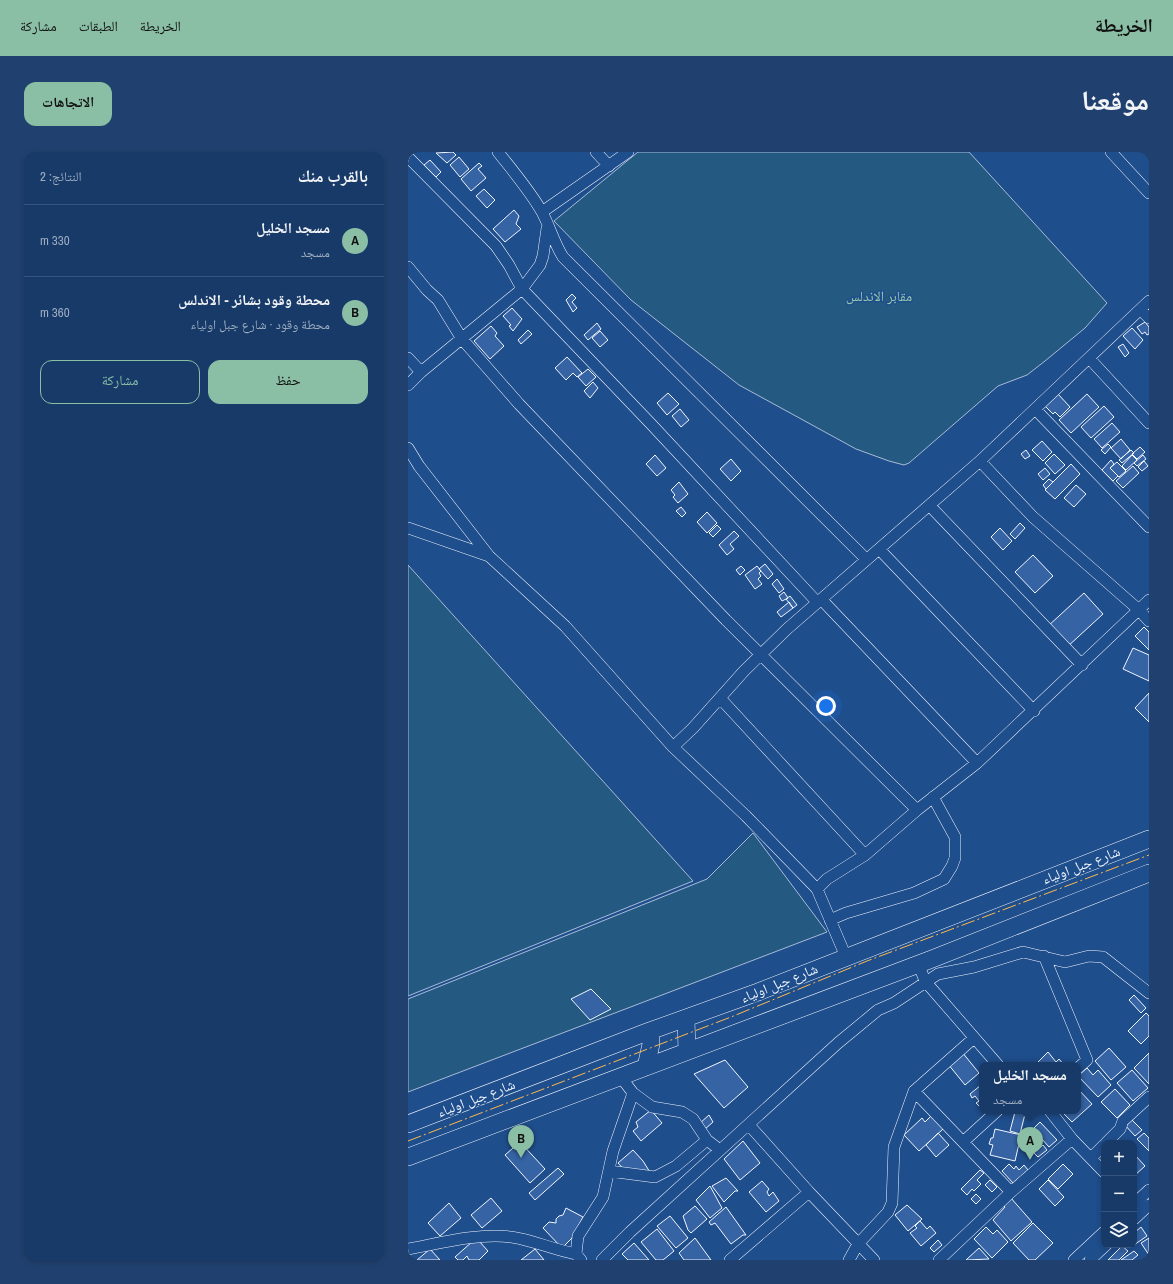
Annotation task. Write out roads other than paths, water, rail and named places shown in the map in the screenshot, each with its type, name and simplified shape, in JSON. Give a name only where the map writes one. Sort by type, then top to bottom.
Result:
[{"type":"highway","name":"شارع جبل اولياء","points":[[408,1124],[650,1031],[686,1019],[1149,838]]},
{"type":"highway","points":[[408,1157],[918,963],[1149,873]]},
{"type":"highway","points":[[686,1019],[687,1051]]},
{"type":"highway","points":[[646,1067],[651,1044],[650,1031]]},
{"type":"street","points":[[498,152],[516,174],[542,212],[554,242],[563,257],[866,559]]},
{"type":"street","points":[[596,152],[608,166]]},
{"type":"street","points":[[542,212],[628,152]]},
{"type":"street","points":[[1111,152],[1149,193]]},
{"type":"street","points":[[408,157],[496,246],[509,265],[522,289],[977,763]]},
{"type":"street","points":[[408,385],[421,372],[522,289],[540,265],[545,247],[547,224]]},
{"type":"street","points":[[408,267],[427,290],[438,300],[462,339],[519,404],[760,655],[916,810]]},
{"type":"street","points":[[672,748],[693,728],[760,655],[819,600],[980,462],[1149,301]]},
{"type":"street","points":[[1141,310],[1149,318]]},
{"type":"street","points":[[408,358],[421,372]]},
{"type":"street","points":[[1089,358],[1149,423]]},
{"type":"street","points":[[1036,410],[1149,527]]},
{"type":"street","points":[[408,448],[419,466],[489,556],[565,626],[672,748],[746,816],[817,889],[846,957]]},
{"type":"street","points":[[980,462],[1034,517],[1139,610],[1149,621]]},
{"type":"street","points":[[930,506],[1082,666]]},
{"type":"street","points":[[408,528],[489,556]]},
{"type":"street","points":[[880,548],[1034,711]]},
{"type":"street","points":[[817,889],[827,879],[865,855],[916,810],[977,763],[1082,666],[1149,600]]},
{"type":"street","points":[[720,698],[865,855]]},
{"type":"street","points":[[830,920],[846,913],[880,904],[926,888],[944,879],[955,858],[955,837],[933,797]]},
{"type":"street","points":[[605,1259],[720,1150],[838,1043],[878,1010],[894,1002],[926,981],[950,971],[974,967],[1023,952],[1065,962],[1089,956],[1103,957],[1149,993]]},
{"type":"street","points":[[1044,956],[1087,1060],[1081,1065]]},
{"type":"street","points":[[918,963],[926,981],[995,1062]]},
{"type":"street","points":[[849,1260],[858,1244],[888,1212],[892,1203],[894,1147],[914,1092],[974,1038]]},
{"type":"street","points":[[620,1076],[633,1093],[652,1107],[682,1112],[693,1119],[707,1140],[720,1150]]},
{"type":"street","points":[[914,1092],[1012,1192]]},
{"type":"street","points":[[408,1249],[464,1238],[509,1237],[529,1240],[554,1250],[579,1257],[578,1236],[602,1197],[613,1151],[633,1093]]},
{"type":"street","points":[[1109,1140],[1120,1129],[1123,1121],[1149,1097]]},
{"type":"street","points":[[963,1142],[994,1114]]},
{"type":"street","points":[[1052,1114],[1072,1139],[1101,1169]]},
{"type":"street","points":[[748,1125],[874,1260]]},
{"type":"street","points":[[939,1260],[1072,1139]]},
{"type":"street","points":[[609,1172],[655,1177],[676,1166],[707,1140]]},
{"type":"street","points":[[1091,1158],[1101,1148]]},
{"type":"street","points":[[1137,1200],[1149,1190]]},
{"type":"street","points":[[730,1260],[809,1192]]},
{"type":"street","points":[[1137,1215],[1149,1204]]},
{"type":"street","points":[[1093,1255],[1101,1238]]},
{"type":"street","points":[[1074,1260],[1093,1255],[1102,1248]]},
{"type":"place","name":"محطة وقود بشائر - الاندلس","points":[[521,1158]]},
{"type":"place","name":"مسجد الخليل","points":[[1030,1160]]},
{"type":"park label","name":"مقابر الاندلس","points":[[879,296]]}]
